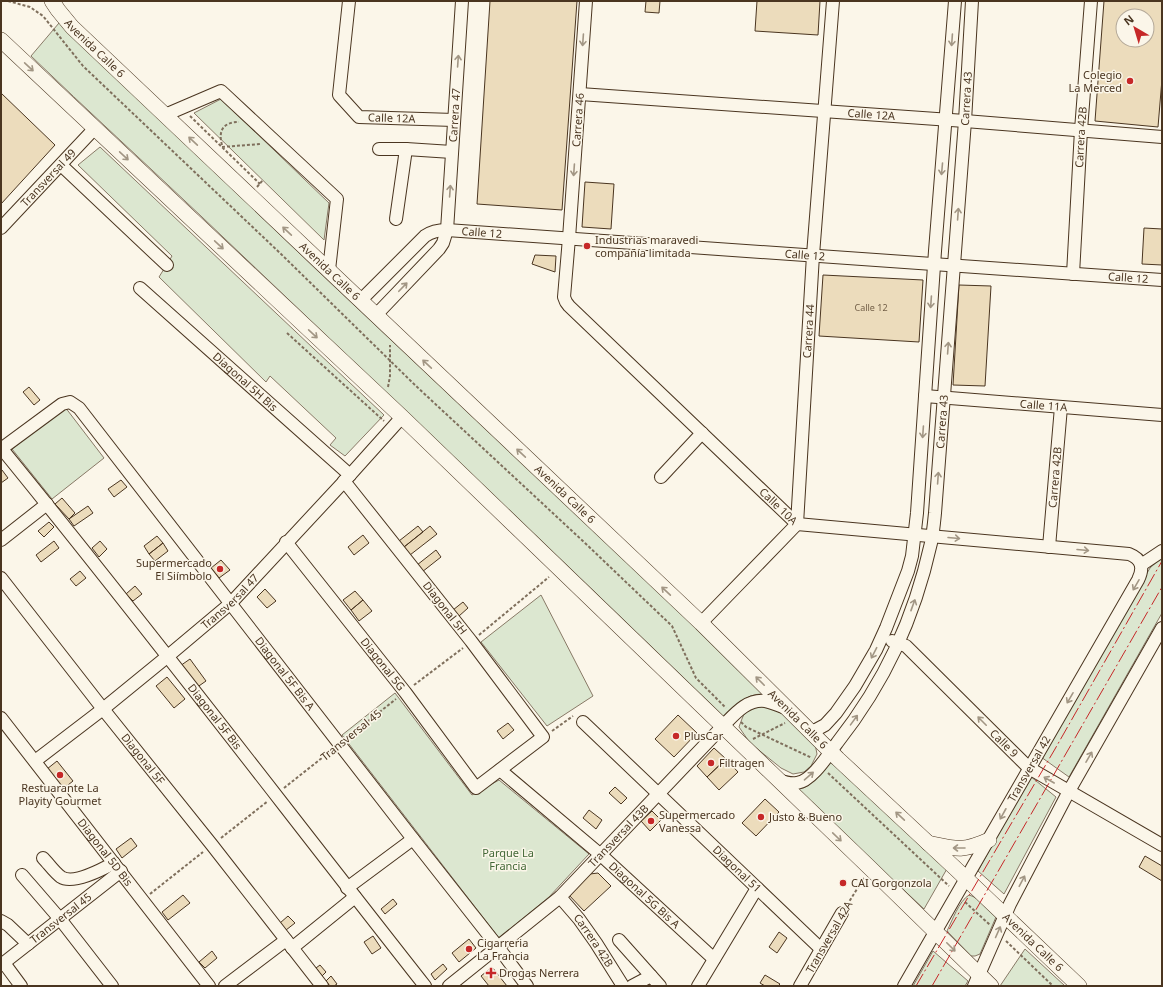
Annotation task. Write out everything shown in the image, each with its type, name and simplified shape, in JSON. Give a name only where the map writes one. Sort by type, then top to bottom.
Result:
[{"type":"main road","name":"Avenida Calle 6","points":[[52,1],[72,26],[701,623],[831,751],[1079,986]]},
{"type":"main road","points":[[1,40],[385,402],[397,423],[559,569],[722,727],[779,780],[936,932],[976,980],[991,986]]},
{"type":"main road","points":[[928,843],[961,849],[978,845],[989,840]]},
{"type":"street","name":"Calle 12A","points":[[350,1],[339,94],[359,117],[454,120]]},
{"type":"street","name":"Carrera 47","points":[[376,316],[439,249],[445,238],[447,230],[462,1]]},
{"type":"street","name":"Carrera 46","points":[[569,238],[586,1]]},
{"type":"street","name":"Carrera 44","points":[[797,524],[813,255],[833,1]]},
{"type":"street","name":"Carrera 43","points":[[812,732],[825,725],[840,708],[868,666],[882,637],[908,571],[912,556],[915,534],[934,264],[955,1]]},
{"type":"street","name":"Carrera 43","points":[[779,780],[793,783],[803,781],[812,775],[873,693],[899,643],[917,593],[932,542],[965,121],[972,1]]},
{"type":"street","name":"Carrera 42B","points":[[1073,274],[1081,130],[1091,1]]},
{"type":"street","points":[[165,115],[221,91],[337,199],[329,270]]},
{"type":"street","name":"Calle 12A","points":[[580,94],[965,121],[1162,137]]},
{"type":"street","name":"Transversal 49","points":[[1,228],[95,128]]},
{"type":"street","points":[[379,148],[452,152]]},
{"type":"street","points":[[396,219],[406,149]]},
{"type":"street","points":[[61,165],[167,265]]},
{"type":"street","points":[[360,301],[425,236],[436,230],[447,230]]},
{"type":"street","name":"Calle 12","points":[[447,230],[1162,280]]},
{"type":"street","name":"Calle 10A","points":[[569,238],[564,297],[566,302],[797,524],[1129,554],[1134,556],[1141,564]]},
{"type":"street","name":"Diagonal 5H Bis","points":[[140,288],[347,478]]},
{"type":"street","name":"Calle 11A","points":[[925,396],[1162,415]]},
{"type":"street","name":"Diagonal 5F Bis A","points":[[1,449],[62,404],[70,402],[79,408],[231,602],[527,986]]},
{"type":"street","name":"Carrera 42B","points":[[1049,546],[1061,407]]},
{"type":"street","name":"Transversal 47","points":[[35,761],[103,709],[231,602],[397,423]]},
{"type":"street","points":[[661,477],[702,433]]},
{"type":"street","name":"Diagonal 5F Bis","points":[[1,449],[47,504],[168,656],[425,986]]},
{"type":"street","name":"Diagonal 5H","points":[[347,478],[543,737]]},
{"type":"street","points":[[1,540],[47,504]]},
{"type":"street","points":[[701,623],[797,524]]},
{"type":"street","name":"Diagonal 5G","points":[[286,542],[405,692],[476,788],[500,770]]},
{"type":"street","points":[[1141,564],[1162,552]]},
{"type":"street","name":"Transversal 42","points":[[904,986],[1138,580],[1141,574],[1141,564]]},
{"type":"street","name":"Diagonal 5F","points":[[1,578],[289,944]]},
{"type":"street","points":[[976,980],[1010,904],[1069,791],[1162,628]]},
{"type":"street","name":"Calle 9","points":[[882,637],[906,646],[1029,768],[1162,845]]},
{"type":"street","name":"Transversal 43B","points":[[449,986],[560,897],[722,727],[747,704],[752,702],[766,702],[792,713]]},
{"type":"street","name":"Diagonal 5D Bis","points":[[1,718],[209,986]]},
{"type":"street","name":"Diagonal 51","points":[[584,722],[821,949]]},
{"type":"street","points":[[500,770],[543,737]]},
{"type":"street","name":"Diagonal 5G Bis A","points":[[500,770],[601,855],[714,959]]},
{"type":"street","points":[[348,888],[413,839]]},
{"type":"street","points":[[43,858],[61,877],[68,880],[117,867]]},
{"type":"street","name":"Transversal 45","points":[[3,964],[60,919],[117,867]]},
{"type":"street","points":[[22,875],[60,919],[112,986]]},
{"type":"street","points":[[698,986],[757,888]]},
{"type":"street","points":[[225,986],[289,944],[355,897]]},
{"type":"street","name":"Carrera 42B","points":[[560,897],[592,937],[623,986]]},
{"type":"street","name":"Transversal 42A","points":[[800,986],[842,913]]},
{"type":"street","points":[[1,921],[8,924],[28,944]]},
{"type":"street","points":[[619,940],[655,983]]},
{"type":"street","points":[[289,944],[322,986]]},
{"type":"street","points":[[3,964],[21,986]]},
{"type":"street","points":[[632,986],[655,983]]},
{"type":"path","points":[[8,1],[30,7],[43,16],[82,66],[276,249],[416,386],[672,626],[696,678],[726,709]]},
{"type":"path","points":[[186,113],[260,184],[263,180]]},
{"type":"path","points":[[222,146],[220,139],[221,133],[227,124],[252,120]]},
{"type":"path","points":[[222,146],[276,143]]},
{"type":"path","points":[[385,402],[390,376],[389,328]]},
{"type":"path","points":[[287,333],[397,423]]},
{"type":"path","name":"Transversal 45","points":[[143,900],[405,692],[471,642],[559,569]]},
{"type":"path","points":[[741,745],[762,734],[792,713]]},
{"type":"path","points":[[543,737],[577,714],[584,722]]},
{"type":"path","points":[[746,727],[811,758]]},
{"type":"path","points":[[826,772],[958,894],[1053,986]]},
{"type":"path","name":"Transversal 42A","points":[[842,913],[870,868]]},
{"type":"green space","points":[[59,23],[320,273],[699,630],[762,694],[746,698],[724,717],[202,217],[31,56]]},
{"type":"green space","points":[[221,99],[329,203],[324,240],[194,113]]},
{"type":"green space","points":[[100,147],[384,415],[345,456],[330,445],[336,438],[270,376],[266,382],[159,277],[172,256],[78,165]]},
{"type":"green space","points":[[65,407],[104,458],[52,499],[12,449]]},
{"type":"green space","points":[[1162,557],[1162,613],[1069,777],[1041,757],[1150,568]]},
{"type":"green space","points":[[541,595],[593,696],[547,726],[481,642]]},
{"type":"green space","name":"Parque La Francia","points":[[395,693],[472,795],[499,780],[589,854],[549,897],[499,938],[342,735]]},
{"type":"green space","points":[[762,705],[784,715],[815,744],[817,754],[811,766],[804,772],[793,774],[781,768],[750,743],[739,727],[746,712],[752,708]]},
{"type":"green space","points":[[831,761],[948,867],[924,909],[794,787],[803,788],[809,785]]},
{"type":"green space","points":[[1030,776],[1056,797],[1004,894],[978,871]]},
{"type":"green space","points":[[969,895],[980,901],[996,917],[980,954],[975,956],[971,956],[947,931],[959,906]]},
{"type":"green space","points":[[1025,949],[1065,986],[1000,986]]},
{"type":"green space","points":[[933,951],[968,981],[965,986],[913,986]]},
{"type":"building","points":[[490,1],[577,1],[562,210],[477,204]]},
{"type":"building","points":[[646,1],[660,1],[659,13],[645,12]]},
{"type":"building","points":[[757,1],[820,1],[818,35],[755,31]]},
{"type":"building","name":"Colegio La Merced","points":[[1104,1],[1162,1],[1162,79],[1158,127],[1095,121]]},
{"type":"building","points":[[1,93],[55,145],[1,204]]},
{"type":"building","points":[[585,182],[614,184],[611,229],[582,227]]},
{"type":"building","points":[[1144,228],[1162,229],[1162,265],[1142,264]]},
{"type":"building","points":[[535,255],[556,256],[555,272],[532,264]]},
{"type":"building","points":[[823,275],[923,280],[919,342],[819,336]]},
{"type":"building","points":[[959,285],[991,286],[985,386],[953,385]]},
{"type":"building","points":[[29,387],[40,400],[34,405],[23,392]]},
{"type":"building","points":[[2,470],[8,478],[1,483],[1,471]]},
{"type":"building","points":[[121,480],[127,487],[114,497],[108,489]]},
{"type":"building","points":[[62,498],[75,513],[69,519],[55,504]]},
{"type":"building","points":[[88,506],[93,513],[74,526],[69,519]]},
{"type":"building","points":[[49,522],[54,527],[44,537],[38,531]]},
{"type":"building","points":[[418,526],[423,532],[404,547],[399,541]]},
{"type":"building","points":[[430,526],[437,534],[410,555],[404,547]]},
{"type":"building","points":[[363,535],[369,543],[354,555],[348,547]]},
{"type":"building","points":[[157,536],[163,543],[149,554],[144,546]]},
{"type":"building","points":[[54,541],[59,548],[41,562],[36,555]]},
{"type":"building","points":[[100,541],[107,549],[99,557],[92,548]]},
{"type":"building","points":[[163,543],[168,551],[155,561],[149,554]]},
{"type":"building","points":[[436,550],[441,557],[422,572],[417,565]]},
{"type":"building","name":"Supermercado El Siímbolo","points":[[221,560],[230,570],[219,578],[211,568]]},
{"type":"building","points":[[80,571],[86,578],[76,586],[70,579]]},
{"type":"building","points":[[135,586],[142,594],[133,601],[126,594]]},
{"type":"building","points":[[265,589],[276,601],[267,608],[257,597]]},
{"type":"building","points":[[355,591],[363,600],[351,610],[343,600]]},
{"type":"building","points":[[363,600],[372,611],[359,621],[351,610]]},
{"type":"building","points":[[463,602],[468,608],[459,616],[453,610]]},
{"type":"building","points":[[190,659],[206,681],[196,688],[180,666]]},
{"type":"building","points":[[167,677],[185,699],[174,708],[156,686]]},
{"type":"building","name":"PlusCar","points":[[678,715],[697,733],[674,757],[655,739]]},
{"type":"building","points":[[508,723],[514,730],[503,739],[497,731]]},
{"type":"building","name":"Filtragen","points":[[714,748],[726,759],[707,777],[697,766]]},
{"type":"building","points":[[726,759],[738,772],[719,790],[707,777]]},
{"type":"building","name":"Restuarante La Playity Gourmet","points":[[57,761],[73,781],[63,789],[47,769]]},
{"type":"building","points":[[615,787],[627,798],[621,804],[609,793]]},
{"type":"building","name":"Justo & Bueno","points":[[765,799],[779,812],[756,836],[742,823]]},
{"type":"building","points":[[589,810],[602,820],[596,829],[583,818]]},
{"type":"building","name":"Supermercado Vanessa","points":[[652,811],[661,820],[650,831],[641,821]]},
{"type":"building","points":[[131,838],[137,846],[122,858],[116,849]]},
{"type":"building","points":[[1145,856],[1162,866],[1162,881],[1139,867]]},
{"type":"building","points":[[598,873],[611,886],[584,911],[568,894],[590,874]]},
{"type":"building","points":[[183,895],[190,903],[168,920],[162,912]]},
{"type":"building","points":[[393,899],[397,904],[385,914],[381,909]]},
{"type":"building","points":[[288,916],[295,923],[286,930],[280,923]]},
{"type":"building","points":[[779,932],[787,938],[777,953],[769,947]]},
{"type":"building","points":[[373,936],[381,948],[372,954],[364,942]]},
{"type":"building","points":[[469,939],[476,948],[459,962],[452,953]]},
{"type":"building","points":[[212,951],[217,958],[205,968],[199,962]]},
{"type":"building","points":[[443,964],[447,969],[435,980],[431,974]]},
{"type":"building","points":[[320,965],[326,972],[322,976],[316,968]]},
{"type":"building","points":[[492,967],[507,986],[489,986],[481,976]]},
{"type":"building","points":[[765,975],[780,984],[778,986],[765,986],[760,983]]},
{"type":"building","points":[[331,976],[337,984],[334,986],[330,986],[326,981]]},
{"type":"power","points":[[916,986],[1055,749],[1162,561]]},
{"type":"power","points":[[932,986],[1162,587]]},
{"type":"place","name":"Colegio La Merced","points":[[1130,81]]},
{"type":"place","name":"Industrias maravedi compañía limitada","points":[[587,246]]},
{"type":"place","name":"Supermercado El Siímbolo","points":[[220,569]]},
{"type":"place","name":"PlusCar","points":[[676,736]]},
{"type":"place","name":"Filtragen","points":[[711,763]]},
{"type":"place","name":"Restuarante La Playity Gourmet","points":[[60,775]]},
{"type":"place","name":"Justo & Bueno","points":[[761,817]]},
{"type":"place","name":"Supermercado Vanessa","points":[[651,821]]},
{"type":"place","name":"CAI Gorgonzola","points":[[843,883]]},
{"type":"place","name":"Cigarreria La Francia","points":[[469,949]]},
{"type":"place","name":"Drogas Nerrera","points":[[491,973]]}]
